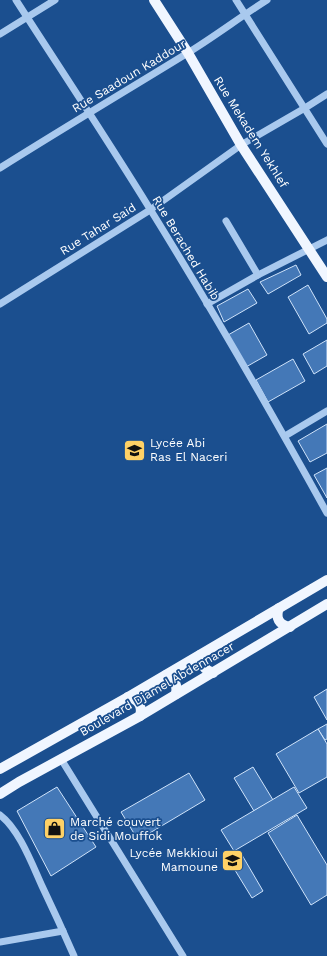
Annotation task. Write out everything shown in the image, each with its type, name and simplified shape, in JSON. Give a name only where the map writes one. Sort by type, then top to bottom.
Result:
[{"type":"main road","name":"Rue Mekadem Yekhlef","points":[[154,0],[188,53],[242,144],[327,277]]},
{"type":"main road","name":"Boulevard Djamel Abdennacer","points":[[0,769],[128,697],[327,580]]},
{"type":"main road","name":"Boulevard Djamel Abdennacer","points":[[0,794],[19,782],[140,716],[327,604]]},
{"type":"main road","points":[[279,608],[277,615],[278,619],[283,625],[290,627]]},
{"type":"main road","points":[[200,655],[203,666],[213,673]]},
{"type":"main road","points":[[166,675],[174,680],[177,690],[176,694]]},
{"type":"main road","points":[[128,697],[135,699],[140,705],[140,716]]},
{"type":"street","name":"Rue Berached Habib","points":[[16,0],[89,112],[207,304],[285,436],[327,513]]},
{"type":"street","points":[[0,34],[55,0]]},
{"type":"street","points":[[236,0],[327,144]]},
{"type":"street","name":"Rue Saadoun Kaddour","points":[[0,168],[89,112],[188,53],[267,0]]},
{"type":"street","name":"Rue Tahar Said","points":[[0,304],[150,210],[242,144],[327,94]]},
{"type":"street","points":[[226,221],[258,275]]},
{"type":"street","points":[[207,304],[258,275],[327,240]]},
{"type":"street","points":[[285,436],[327,411]]},
{"type":"street","points":[[61,759],[183,956]]},
{"type":"street","points":[[0,815],[9,823],[18,836],[32,863],[74,956]]},
{"type":"street","points":[[0,942],[63,931]]},
{"type":"building","points":[[296,265],[301,275],[268,294],[260,282]]},
{"type":"building","points":[[308,285],[327,319],[327,323],[309,334],[288,297]]},
{"type":"building","points":[[248,289],[257,303],[224,322],[217,306]]},
{"type":"building","points":[[249,323],[267,355],[246,367],[228,335]]},
{"type":"building","points":[[327,340],[327,366],[314,374],[303,354]]},
{"type":"building","points":[[293,359],[305,381],[268,402],[256,380]]},
{"type":"building","points":[[327,424],[327,453],[310,462],[298,441]]},
{"type":"building","points":[[327,468],[327,498],[314,475]]},
{"type":"building","points":[[327,689],[327,720],[314,697]]},
{"type":"building","points":[[327,724],[327,739],[325,740],[318,729]]},
{"type":"building","points":[[318,729],[327,744],[327,777],[299,793],[276,754]]},
{"type":"building","points":[[253,767],[273,800],[254,811],[234,778]]},
{"type":"building","points":[[189,773],[205,800],[138,840],[121,812]]},
{"type":"building","name":"Marché couvert de Sidi Mouffok","points":[[57,787],[96,847],[51,876],[17,811]]},
{"type":"building","points":[[294,787],[307,808],[234,851],[221,830]]},
{"type":"building","points":[[297,815],[327,865],[327,895],[311,905],[268,833]]},
{"type":"building","points":[[242,855],[263,891],[252,898],[230,862]]},
{"type":"place","name":"Lycée Abi Ras El Naceri","points":[[134,450]]},
{"type":"place","name":"Marché couvert de Sidi Mouffok","points":[[55,829]]},
{"type":"place","name":"Lycée Mekkioui Mamoune","points":[[233,860]]}]
